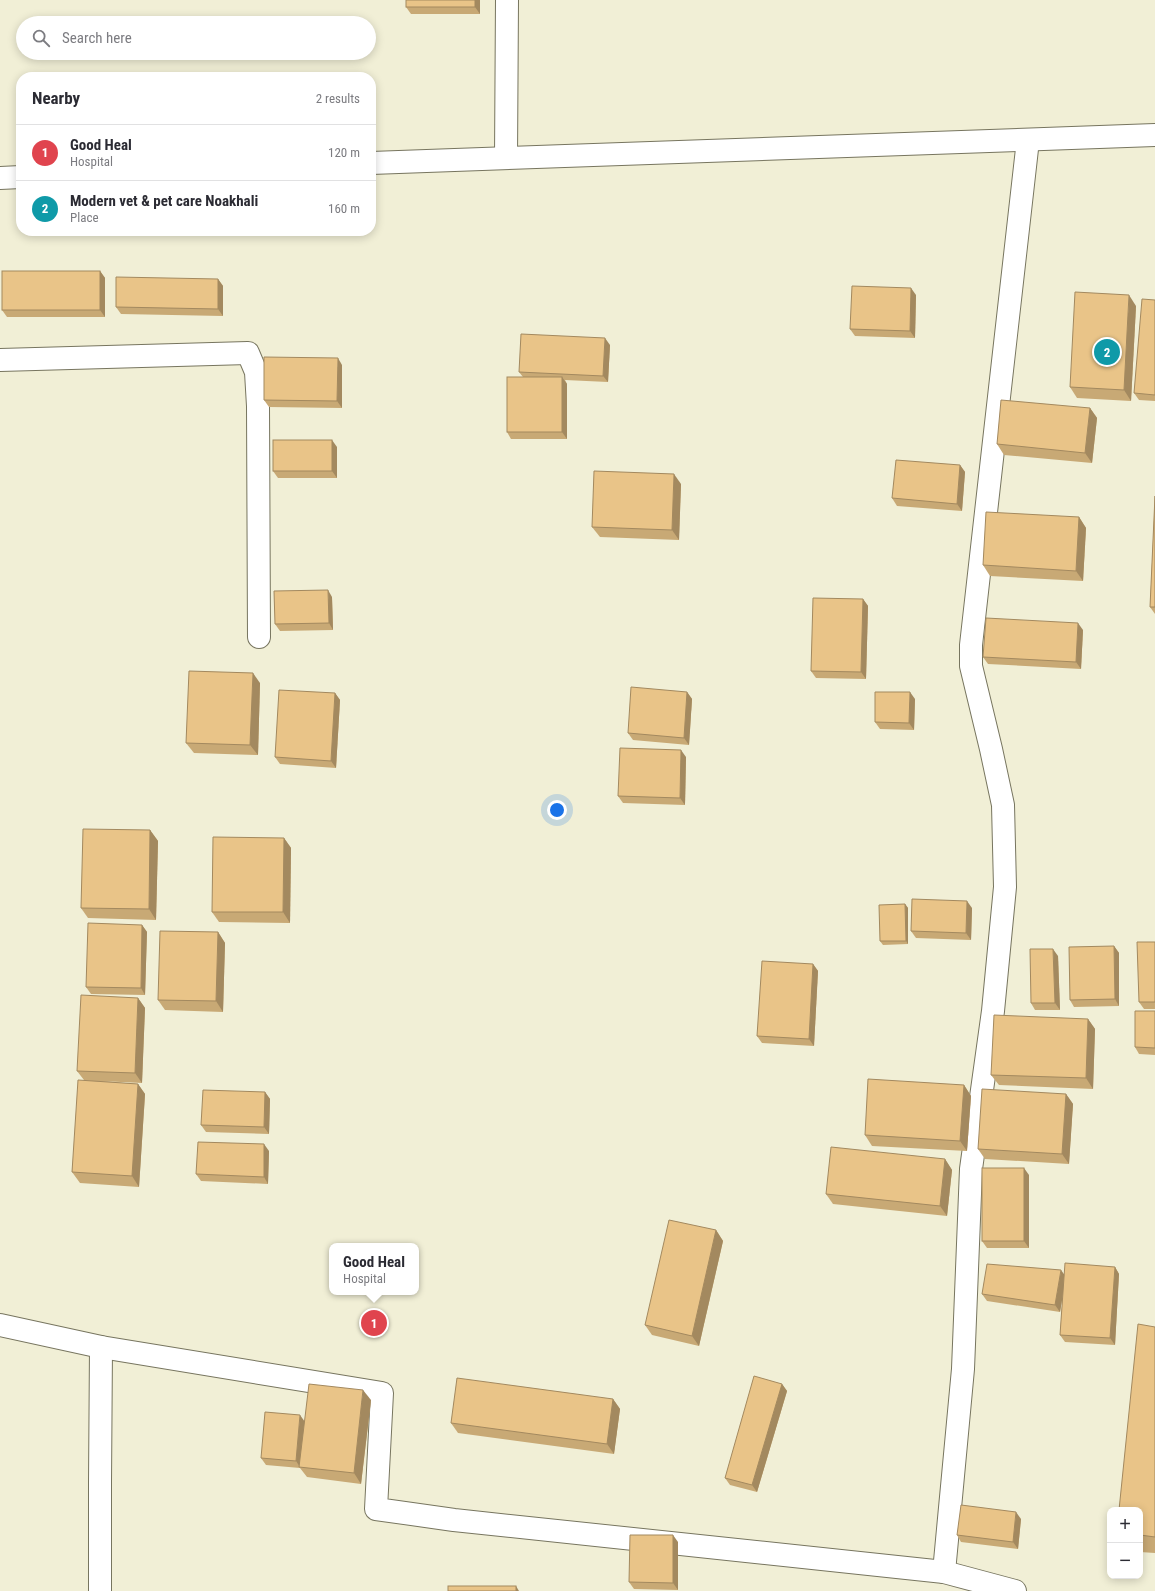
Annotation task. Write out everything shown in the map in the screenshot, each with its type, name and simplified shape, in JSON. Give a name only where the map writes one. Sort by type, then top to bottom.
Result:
[{"type":"street","points":[[506,158],[507,0]]},
{"type":"street","points":[[376,164],[1155,135]]},
{"type":"street","points":[[944,1572],[963,1370],[971,1168],[993,1011],[1006,887],[1003,805],[991,749],[970,666],[970,645],[1028,140]]},
{"type":"street","points":[[0,178],[16,177]]},
{"type":"street","points":[[0,360],[248,353],[256,372],[258,406],[259,637]]},
{"type":"street","points":[[0,1325],[35,1334],[101,1347],[382,1393],[376,1509],[454,1520],[944,1572],[1015,1591]]},
{"type":"street","points":[[100,1591],[101,1347]]},
{"type":"building","points":[[406,0],[475,0],[475,7],[406,7]]},
{"type":"building","points":[[2,271],[100,271],[100,310],[2,310]]},
{"type":"building","points":[[116,277],[218,279],[218,309],[116,307]]},
{"type":"building","points":[[852,286],[911,288],[910,331],[850,329]]},
{"type":"building","points":[[1075,292],[1129,295],[1124,390],[1070,387]]},
{"type":"building","points":[[1142,299],[1155,300],[1155,395],[1134,393]]},
{"type":"building","points":[[521,334],[605,338],[603,376],[519,372]]},
{"type":"building","points":[[264,357],[338,358],[337,401],[264,400]]},
{"type":"building","points":[[507,377],[562,377],[562,432],[507,432]]},
{"type":"building","points":[[1001,400],[1090,408],[1085,453],[997,444]]},
{"type":"building","points":[[273,440],[332,440],[332,471],[273,471]]},
{"type":"building","points":[[896,460],[960,465],[957,504],[892,498]]},
{"type":"building","points":[[594,471],[674,474],[672,530],[592,527]]},
{"type":"building","points":[[1155,496],[1155,607],[1150,607]]},
{"type":"building","points":[[986,512],[1079,517],[1076,571],[983,565]]},
{"type":"building","points":[[328,590],[329,623],[275,624],[274,591]]},
{"type":"building","points":[[813,598],[863,599],[861,672],[811,671]]},
{"type":"building","points":[[986,618],[1078,623],[1076,662],[983,657]]},
{"type":"building","points":[[189,671],[253,673],[250,745],[186,743]]},
{"type":"building","points":[[631,687],[687,692],[684,738],[628,733]]},
{"type":"building","points":[[279,690],[335,693],[331,761],[275,757]]},
{"type":"building","points":[[875,692],[910,692],[909,723],[875,722]]},
{"type":"building","points":[[620,748],[681,750],[680,798],[618,796]]},
{"type":"building","points":[[83,829],[150,830],[149,909],[81,908]]},
{"type":"building","points":[[213,837],[284,838],[283,912],[212,912]]},
{"type":"building","points":[[912,899],[967,901],[966,933],[911,931]]},
{"type":"building","points":[[905,904],[906,941],[880,941],[879,905]]},
{"type":"building","points":[[88,923],[142,925],[141,988],[86,987]]},
{"type":"building","points":[[160,931],[218,932],[216,1001],[158,1000]]},
{"type":"building","points":[[1137,942],[1155,942],[1155,1002],[1139,1002]]},
{"type":"building","points":[[1114,946],[1115,999],[1070,1000],[1069,947]]},
{"type":"building","points":[[1030,949],[1053,949],[1055,1003],[1031,1003]]},
{"type":"building","points":[[762,961],[813,964],[809,1039],[757,1036]]},
{"type":"building","points":[[81,995],[138,998],[135,1073],[77,1071]]},
{"type":"building","points":[[1135,1011],[1155,1011],[1155,1048],[1135,1047]]},
{"type":"building","points":[[994,1015],[1088,1019],[1086,1078],[991,1075]]},
{"type":"building","points":[[868,1079],[964,1085],[960,1141],[865,1135]]},
{"type":"building","points":[[78,1080],[138,1084],[132,1176],[72,1172]]},
{"type":"building","points":[[982,1089],[1066,1094],[1062,1154],[978,1149]]},
{"type":"building","points":[[203,1090],[265,1092],[264,1127],[201,1125]]},
{"type":"building","points":[[198,1142],[264,1144],[264,1177],[196,1174]]},
{"type":"building","points":[[831,1147],[945,1159],[940,1206],[826,1194]]},
{"type":"building","points":[[982,1168],[1024,1168],[1024,1241],[982,1241]]},
{"type":"building","points":[[669,1220],[716,1230],[692,1336],[645,1325]]},
{"type":"building","points":[[1065,1263],[1115,1267],[1110,1338],[1060,1335]]},
{"type":"building","points":[[987,1264],[1061,1270],[1055,1305],[982,1294]]},
{"type":"building","points":[[1138,1324],[1155,1327],[1155,1537],[1143,1535],[1143,1507],[1119,1507]]},
{"type":"building","points":[[754,1376],[782,1384],[752,1485],[725,1478]]},
{"type":"building","points":[[457,1378],[613,1399],[607,1444],[451,1423]]},
{"type":"building","points":[[309,1384],[363,1390],[354,1473],[299,1467]]},
{"type":"building","points":[[265,1412],[300,1415],[296,1461],[261,1458]]},
{"type":"building","points":[[961,1505],[1016,1512],[1013,1542],[957,1535]]},
{"type":"building","points":[[630,1535],[673,1535],[673,1583],[629,1582]]},
{"type":"building","points":[[448,1586],[516,1586],[516,1591],[448,1591]]},
{"type":"place","name":"Modern vet & pet care Noakhali","points":[[1107,352]]},
{"type":"place","name":"Good Heal","points":[[374,1323]]}]
